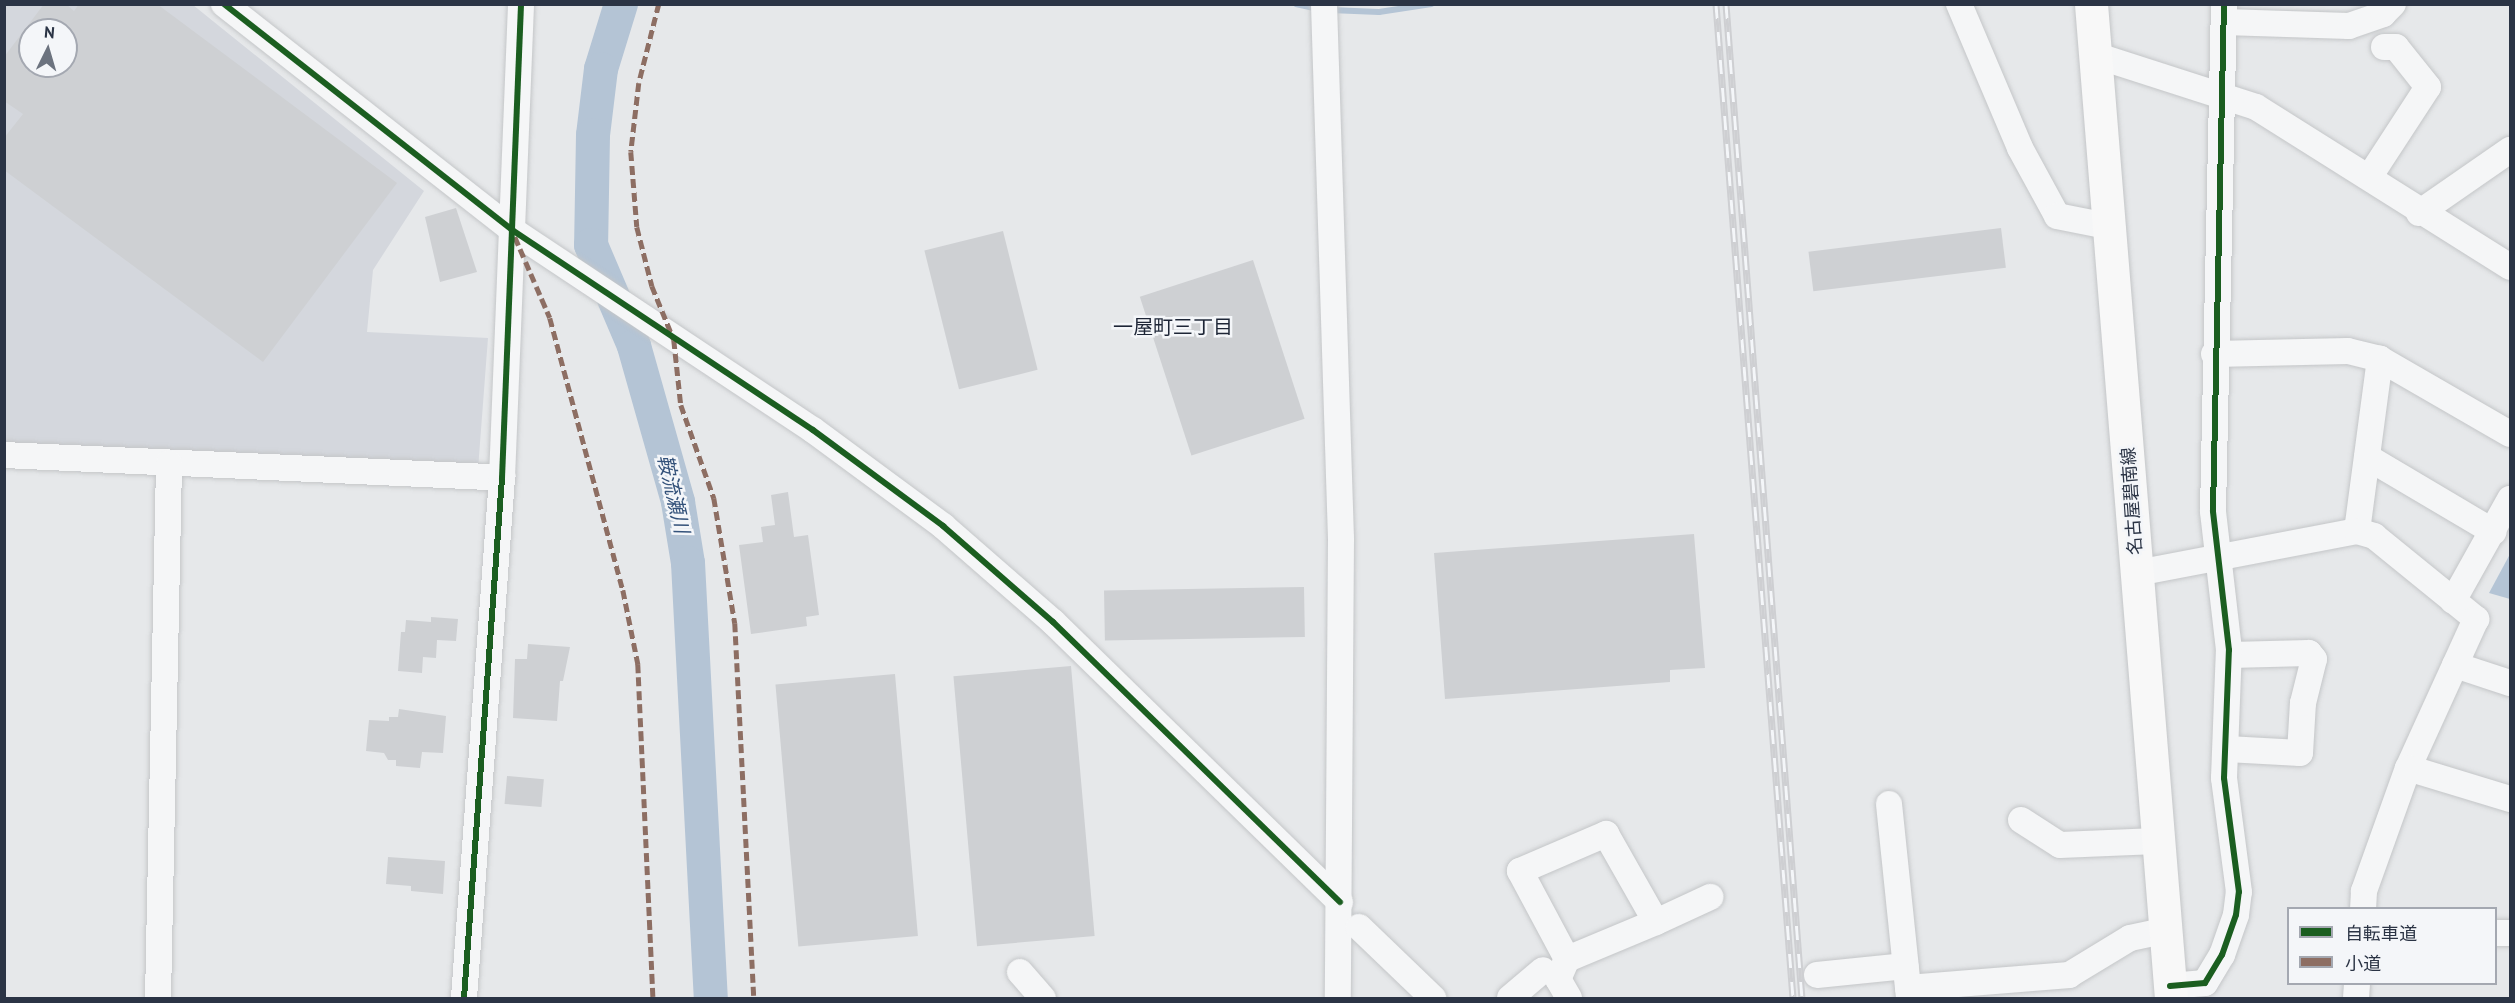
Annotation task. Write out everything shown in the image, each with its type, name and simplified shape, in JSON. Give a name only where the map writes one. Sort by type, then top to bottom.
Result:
[{"type":"main road","name":"名古屋碧南線","points":[[2091,4],[2112,227],[2170,992]]},
{"type":"street","points":[[224,4],[512,230],[662,332],[813,430],[943,526],[1062,630],[1340,902]]},
{"type":"street","points":[[464,999],[502,478],[522,4]]},
{"type":"street","points":[[1959,4],[2020,148],[2057,216],[2112,227]]},
{"type":"street","points":[[2170,992],[2205,983],[2222,955],[2236,915],[2239,892],[2224,778],[2230,655],[2221,556],[2213,511],[2214,354],[2224,13],[2349,26],[2383,14],[2393,4]]},
{"type":"street","points":[[1324,12],[1341,539],[1338,999]]},
{"type":"street","points":[[2370,177],[2428,87],[2396,47],[2384,47]]},
{"type":"street","points":[[2095,55],[2256,107],[2370,177],[2419,213],[2511,267]]},
{"type":"street","points":[[2419,213],[2511,150]]},
{"type":"street","points":[[2214,354],[2348,351],[2379,359],[2511,434]]},
{"type":"street","points":[[2357,531],[2379,359]]},
{"type":"street","points":[[4,455],[502,478]]},
{"type":"street","points":[[2367,457],[2494,532]]},
{"type":"street","points":[[158,999],[169,463]]},
{"type":"street","points":[[2453,601],[2511,499]]},
{"type":"street","points":[[2137,573],[2357,531],[2374,536],[2476,619],[2408,768],[2364,891],[2363,907]]},
{"type":"street","points":[[2227,749],[2300,753],[2303,703],[2314,659],[2309,652],[2230,655]]},
{"type":"street","points":[[2455,665],[2511,683]]},
{"type":"street","points":[[2408,768],[2511,799]]},
{"type":"street","points":[[1889,804],[1908,984]]},
{"type":"street","points":[[2021,820],[2060,845],[2157,841]]},
{"type":"street","points":[[1567,959],[1520,872],[1606,834],[1656,922]]},
{"type":"street","points":[[1569,999],[1558,979],[1567,959],[1710,897]]},
{"type":"street","points":[[1359,927],[1433,999]]},
{"type":"street","points":[[1817,975],[1908,984],[2069,975],[2130,938],[2164,931]]},
{"type":"street","points":[[1510,999],[1543,970]]},
{"type":"street","points":[[1020,972],[1043,999]]},
{"type":"shaded area","points":[[4,5],[193,5],[424,191],[373,270],[367,332],[488,338],[478,469],[5,443]]},
{"type":"water","points":[[2510,554],[2510,599],[2489,593]]},
{"type":"building","points":[[44,4],[66,4],[74,11],[79,4],[157,4],[397,183],[263,362],[4,170],[4,138],[23,114],[4,101],[4,57],[18,38],[18,78],[78,78],[78,18],[33,18]]},
{"type":"building","points":[[456,208],[477,272],[440,282],[425,217]]},
{"type":"building","points":[[2001,228],[2006,268],[1813,291],[1808,252]]},
{"type":"building","points":[[1003,231],[1038,370],[959,389],[924,251]]},
{"type":"building","points":[[1253,260],[1305,419],[1191,456],[1140,297]]},
{"type":"building","points":[[788,492],[794,537],[808,535],[819,615],[806,617],[807,626],[751,634],[739,545],[763,542],[761,527],[775,525],[771,495]]},
{"type":"building","points":[[1694,534],[1705,668],[1670,670],[1670,682],[1445,699],[1434,553]]},
{"type":"building","points":[[1304,587],[1305,637],[1105,640],[1104,590]]},
{"type":"building","points":[[431,617],[458,619],[456,641],[437,640],[436,658],[423,657],[422,673],[398,671],[401,632],[405,632],[406,620],[431,622]]},
{"type":"building","points":[[528,644],[570,647],[563,681],[560,681],[557,721],[513,718],[515,659],[527,659]]},
{"type":"building","points":[[1071,666],[1095,936],[977,946],[953,676]]},
{"type":"building","points":[[895,674],[918,936],[798,946],[775,684]]},
{"type":"building","points":[[399,709],[446,716],[443,753],[422,752],[420,768],[396,766],[396,760],[388,760],[384,753],[366,751],[369,720],[389,721],[389,717],[398,717]]},
{"type":"building","points":[[507,776],[544,779],[541,807],[505,804]]},
{"type":"building","points":[[388,857],[445,861],[443,894],[411,891],[411,886],[386,884]]},
{"type":"waterway","name":"鞍流瀬川","points":[[621,4],[601,69],[593,135],[591,245],[634,346],[678,502],[688,563],[711,998]]},
{"type":"waterway","points":[[1296,4],[1317,9]]},
{"type":"waterway","points":[[1330,10],[1379,12],[1431,4]]},
{"type":"railway","points":[[1716,4],[1793,998]]},
{"type":"railway","points":[[1726,4],[1802,998]]},
{"type":"marked path","points":[[659,4],[639,83],[631,152],[637,227],[652,286],[674,340],[681,405],[714,498],[735,623],[754,998]]},
{"type":"marked path","points":[[515,237],[550,318],[623,590],[638,664],[653,998]]},
{"type":"cycle path","points":[[224,4],[512,230],[813,430],[943,526],[1053,622],[1340,902]]},
{"type":"cycle path","points":[[464,998],[502,478],[521,4]]},
{"type":"cycle path","points":[[2170,986],[2205,983],[2222,955],[2236,915],[2239,892],[2224,778],[2229,650],[2213,511],[2224,4]]},
{"type":"district","name":"一屋町三丁目","points":[[1173,327]]}]
